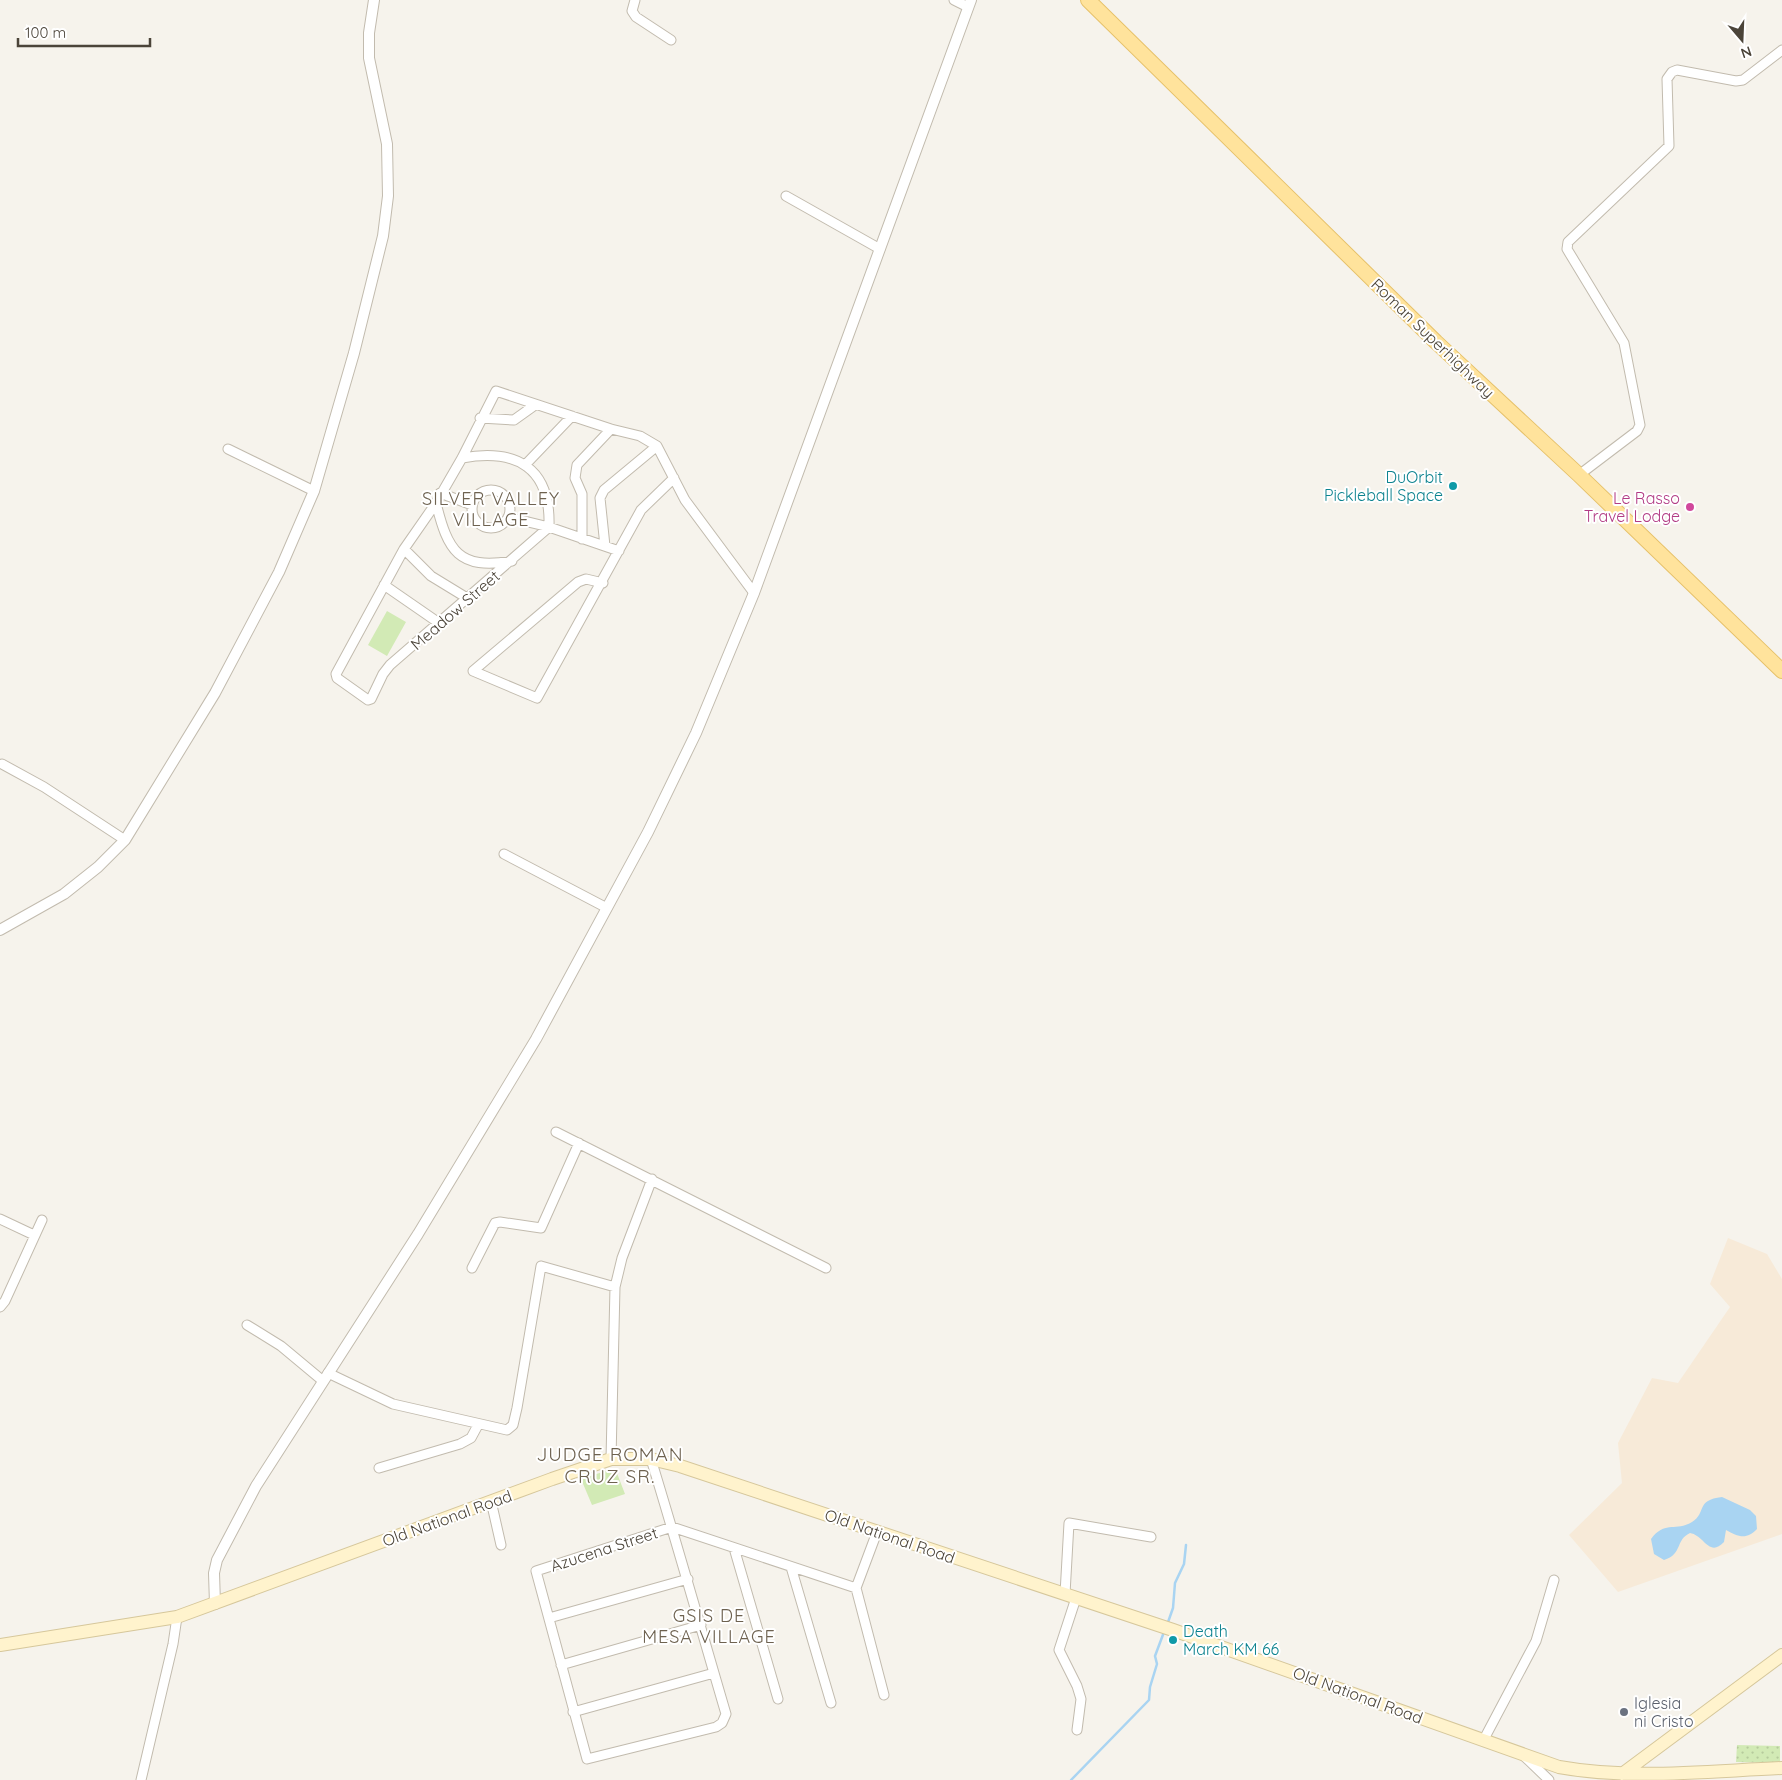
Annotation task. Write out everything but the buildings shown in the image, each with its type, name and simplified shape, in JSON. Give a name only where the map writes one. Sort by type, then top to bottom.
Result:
[{"type":"main road","name":"Roman Superhighway","points":[[1088,0],[1429,335],[1579,475],[1782,672]]},
{"type":"main road","name":"Old National Road","points":[[0,1645],[177,1617],[611,1459],[651,1459],[724,1479],[1173,1630],[1524,1756],[1583,1772],[1622,1774],[1782,1768]]},
{"type":"main road","points":[[1622,1774],[1782,1655]]},
{"type":"street","points":[[0,930],[64,894],[98,867],[125,840],[215,693],[279,572],[314,491],[354,353],[383,236],[388,196],[387,144],[368,58],[369,33],[374,0]]},
{"type":"street","points":[[635,0],[632,11],[636,17],[671,40]]},
{"type":"street","points":[[215,1604],[214,1573],[220,1552],[256,1486],[418,1234],[536,1039],[648,832],[696,733],[754,593],[969,4],[954,0]]},
{"type":"street","points":[[1579,475],[1638,431],[1640,426],[1624,343],[1567,250],[1568,242],[1669,146],[1667,79],[1672,72],[1678,70],[1736,81],[1743,80],[1782,50]]},
{"type":"street","points":[[786,196],[880,249]]},
{"type":"street","points":[[439,624],[384,585],[404,549],[436,503],[440,493],[462,458],[480,418],[496,391],[611,429],[640,436],[657,446],[685,500],[754,593]]},
{"type":"street","points":[[480,418],[514,420],[535,405]]},
{"type":"street","points":[[526,464],[572,416]]},
{"type":"street","points":[[582,539],[582,494],[575,478],[577,466],[611,429]]},
{"type":"street","points":[[606,546],[600,498],[604,490],[657,446]]},
{"type":"street","points":[[228,449],[314,491]]},
{"type":"street","points":[[462,458],[498,456],[526,464],[539,477],[545,489],[550,506],[549,527]]},
{"type":"street","points":[[603,583],[586,579],[578,582],[473,671],[537,698],[603,583],[641,510],[674,478]]},
{"type":"street","points":[[491,490],[497,492],[506,499],[509,505],[508,517],[500,526],[487,528],[482,526],[473,517],[472,505],[479,494],[491,490]]},
{"type":"street","points":[[440,493],[472,505]]},
{"type":"street","points":[[436,503],[447,541],[450,546],[463,556],[478,562],[493,564],[513,560]]},
{"type":"street","points":[[508,517],[549,527],[619,551]]},
{"type":"street","name":"Meadow Street","points":[[384,585],[336,674],[337,678],[370,700],[390,665],[549,527]]},
{"type":"street","points":[[404,549],[431,576],[448,589],[467,598]]},
{"type":"street","points":[[2,764],[44,787],[125,840]]},
{"type":"street","points":[[504,854],[607,908]]},
{"type":"street","points":[[556,1132],[826,1268]]},
{"type":"street","points":[[472,1268],[494,1223],[500,1222],[541,1228],[579,1143]]},
{"type":"street","points":[[611,1459],[615,1287],[622,1258],[652,1179]]},
{"type":"street","points":[[0,1219],[34,1235]]},
{"type":"street","points":[[0,1307],[5,1301],[42,1220]]},
{"type":"street","points":[[247,1324],[326,1377],[394,1404],[506,1430],[513,1425],[540,1266],[615,1287]]},
{"type":"street","points":[[379,1468],[460,1444],[471,1438],[478,1425]]},
{"type":"street","points":[[651,1459],[688,1579],[726,1714],[725,1718],[716,1726],[587,1759],[549,1618],[688,1579]]},
{"type":"street","points":[[491,1502],[501,1545]]},
{"type":"street","points":[[1077,1730],[1081,1699],[1077,1686],[1058,1650],[1070,1596],[1069,1523],[1152,1537]]},
{"type":"street","points":[[672,1526],[856,1588]]},
{"type":"street","name":"Azucena Street","points":[[549,1618],[536,1571],[672,1526]]},
{"type":"street","points":[[877,1532],[856,1588],[884,1696]]},
{"type":"street","points":[[734,1548],[778,1699]]},
{"type":"street","points":[[791,1567],[831,1703]]},
{"type":"street","points":[[1483,1741],[1536,1642],[1554,1580]]},
{"type":"street","points":[[141,1780],[173,1644],[177,1617]]},
{"type":"street","points":[[561,1665],[701,1625]]},
{"type":"street","points":[[573,1712],[714,1673]]},
{"type":"street","points":[[1524,1756],[1549,1780]]},
{"type":"shaded area","points":[[1728,1238],[1767,1254],[1782,1279],[1782,1534],[1618,1592],[1569,1535],[1622,1483],[1618,1443],[1652,1378],[1678,1383],[1730,1307],[1710,1284]]},
{"type":"green space","points":[[387,611],[406,622],[387,656],[368,645]]},
{"type":"green space","points":[[615,1468],[625,1494],[592,1505],[581,1479]]},
{"type":"green space","points":[[1737,1745],[1780,1746],[1780,1763],[1736,1762]]},
{"type":"water","points":[[1722,1497],[1750,1510],[1756,1516],[1757,1529],[1746,1536],[1734,1534],[1726,1530],[1724,1542],[1714,1548],[1690,1533],[1682,1539],[1677,1551],[1670,1557],[1664,1560],[1654,1554],[1651,1539],[1656,1533],[1666,1528],[1686,1525],[1692,1522],[1708,1501]]},
{"type":"waterway","points":[[1167,1625],[1173,1608],[1175,1583],[1184,1564],[1186,1545]]},
{"type":"waterway","points":[[1071,1780],[1149,1700],[1150,1687],[1157,1664],[1155,1656],[1164,1632]]},
{"type":"place","name":"DuOrbit Pickleball Space","points":[[1453,486]]},
{"type":"place","name":"Le Rasso Travel Lodge","points":[[1690,507]]},
{"type":"place","name":"Death March KM 66","points":[[1173,1640]]},
{"type":"place","name":"Iglesia ni Cristo","points":[[1624,1712]]},
{"type":"district","name":"SILVER VALLEY VILLAGE","points":[[491,508]]},
{"type":"district","name":"JUDGE ROMAN CRUZ SR.","points":[[610,1465]]},
{"type":"district","name":"GSIS DE MESA VILLAGE","points":[[709,1625]]}]
